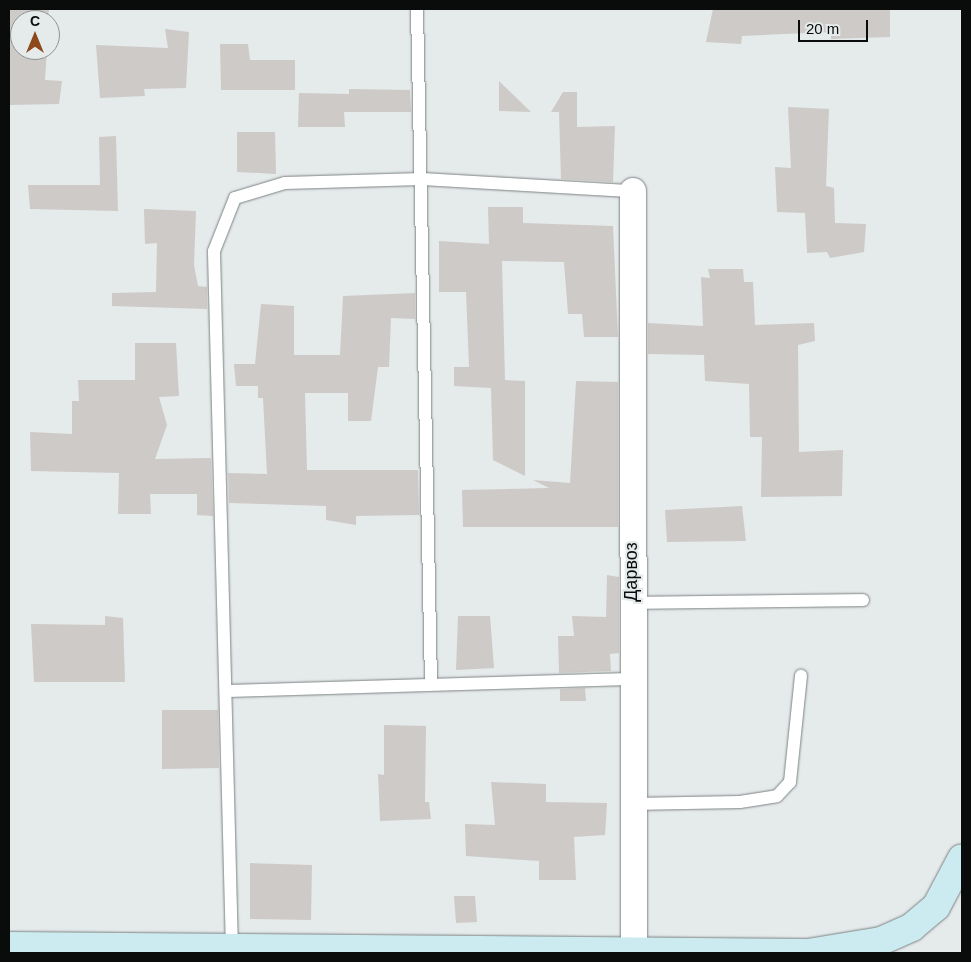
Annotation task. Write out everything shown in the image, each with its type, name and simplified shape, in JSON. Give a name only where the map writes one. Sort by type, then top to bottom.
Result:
[{"type":"street","name":"Дарвоз","points":[[633,191],[631,679],[634,952]]},
{"type":"street","points":[[808,953],[881,940],[912,927],[936,907],[962,858]]},
{"type":"street","points":[[9,946],[232,950],[804,953]]},
{"type":"lane","points":[[417,9],[431,684]]},
{"type":"lane","points":[[232,950],[214,251],[235,198],[285,183],[422,179],[633,191]]},
{"type":"lane","points":[[631,603],[863,600]]},
{"type":"lane","points":[[632,804],[740,802],[777,796],[790,782],[801,676]]},
{"type":"lane","points":[[226,690],[631,679]]},
{"type":"building","points":[[9,9],[49,9],[10,10],[10,60],[46,60],[45,80],[62,81],[59,104],[9,105]]},
{"type":"building","points":[[713,9],[890,9],[890,37],[831,39],[831,32],[742,36],[741,44],[706,42]]},
{"type":"building","points":[[165,29],[189,32],[186,88],[144,89],[145,96],[100,98],[96,45],[168,48]]},
{"type":"building","points":[[220,44],[248,44],[250,60],[295,60],[295,90],[221,90]]},
{"type":"building","points":[[499,81],[531,112],[499,111]]},
{"type":"building","points":[[349,89],[410,90],[411,112],[344,112],[345,127],[298,127],[299,93],[349,94]]},
{"type":"building","points":[[563,92],[577,92],[577,127],[615,126],[613,182],[561,179],[559,112],[551,112]]},
{"type":"building","points":[[788,107],[829,109],[826,186],[834,188],[835,223],[866,224],[864,252],[830,258],[827,252],[807,253],[805,213],[777,212],[775,167],[791,168]]},
{"type":"building","points":[[237,132],[275,132],[276,174],[237,172]]},
{"type":"building","points":[[116,136],[118,211],[30,209],[28,185],[100,185],[99,137]]},
{"type":"building","points":[[488,207],[523,207],[523,223],[613,226],[618,337],[584,337],[582,314],[568,314],[564,262],[502,261],[505,380],[525,381],[525,476],[493,460],[491,388],[454,386],[454,367],[469,367],[466,292],[439,292],[439,241],[489,244]]},
{"type":"building","points":[[144,209],[196,211],[194,265],[198,286],[207,287],[207,309],[112,306],[112,293],[156,292],[157,243],[145,244]]},
{"type":"building","points":[[708,269],[743,269],[744,282],[753,282],[755,325],[814,323],[815,341],[798,345],[799,452],[843,450],[842,496],[761,497],[762,437],[750,437],[749,384],[705,381],[704,355],[648,354],[648,323],[703,326],[701,277],[710,278]]},
{"type":"building","points":[[415,293],[415,319],[391,318],[389,367],[378,367],[371,421],[348,421],[348,393],[305,393],[307,470],[418,470],[419,515],[356,516],[356,525],[326,520],[326,506],[229,503],[228,473],[267,474],[263,398],[258,398],[258,386],[236,386],[234,364],[255,364],[261,304],[294,306],[294,355],[340,355],[343,296]]},
{"type":"building","points":[[135,343],[176,343],[179,396],[159,397],[167,425],[155,459],[211,458],[213,516],[197,515],[197,494],[150,494],[151,514],[118,514],[119,473],[31,471],[30,432],[72,434],[72,401],[79,401],[78,380],[135,380]]},
{"type":"building","points":[[576,381],[618,382],[618,527],[463,527],[462,490],[549,488],[533,480],[570,483]]},
{"type":"building","points":[[742,506],[746,541],[667,542],[665,510]]},
{"type":"building","points":[[607,575],[619,577],[619,653],[610,654],[611,671],[559,673],[558,636],[574,636],[572,616],[606,617]]},
{"type":"building","points":[[105,616],[123,618],[125,682],[34,682],[31,624],[105,625]]},
{"type":"building","points":[[458,616],[490,616],[494,668],[456,670]]},
{"type":"building","points":[[585,688],[586,701],[560,701],[560,689]]},
{"type":"building","points":[[162,710],[218,710],[219,768],[162,769]]},
{"type":"building","points":[[384,725],[426,726],[425,802],[429,802],[431,819],[380,821],[378,774],[384,775]]},
{"type":"building","points":[[491,782],[546,784],[546,802],[607,803],[605,835],[574,837],[576,880],[539,880],[539,861],[466,856],[465,824],[495,825]]},
{"type":"building","points":[[250,863],[312,865],[311,920],[250,919]]},
{"type":"building","points":[[454,896],[475,896],[477,922],[456,923]]}]
